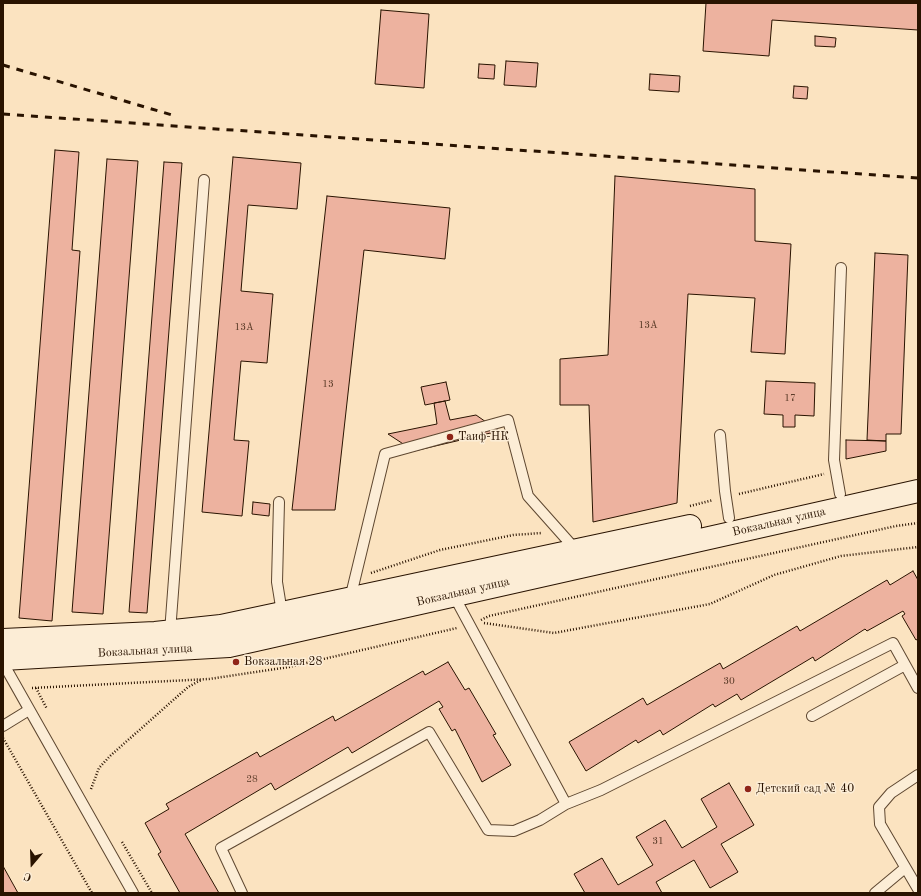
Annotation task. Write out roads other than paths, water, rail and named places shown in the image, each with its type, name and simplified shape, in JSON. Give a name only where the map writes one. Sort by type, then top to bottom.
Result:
[{"type":"main road","name":"Вокзальная улица","points":[[3,659],[229,646],[576,550],[918,477]]},
{"type":"main road","name":"Вокзальная улица","points":[[3,640],[170,632],[221,626],[350,598],[450,586],[918,491]]},
{"type":"lane","points":[[170,632],[204,180]]},
{"type":"lane","points":[[840,494],[834,460],[841,268]]},
{"type":"lane","points":[[350,598],[385,454],[508,420],[528,496],[576,550]]},
{"type":"lane","points":[[720,435],[729,518]]},
{"type":"lane","points":[[279,502],[277,582],[282,613]]},
{"type":"lane","points":[[450,586],[566,804]]},
{"type":"lane","points":[[242,893],[221,848],[429,732],[488,830],[514,831],[540,820],[566,804],[601,790],[893,643],[918,688]]},
{"type":"lane","points":[[3,663],[133,893]]},
{"type":"lane","points":[[812,716],[905,665]]},
{"type":"lane","points":[[3,726],[29,710]]},
{"type":"lane","points":[[918,776],[891,793],[879,807],[880,824],[918,889]]},
{"type":"lane","points":[[875,893],[906,868]]},
{"type":"railway","points":[[3,65],[172,115]]},
{"type":"railway","points":[[3,114],[918,178]]},
{"type":"place","name":"Таиф-НК","points":[[450,437]]},
{"type":"place","name":"Вокзальная 28","points":[[236,662]]},
{"type":"place","name":"Детский сад № 40","points":[[748,789]]}]
